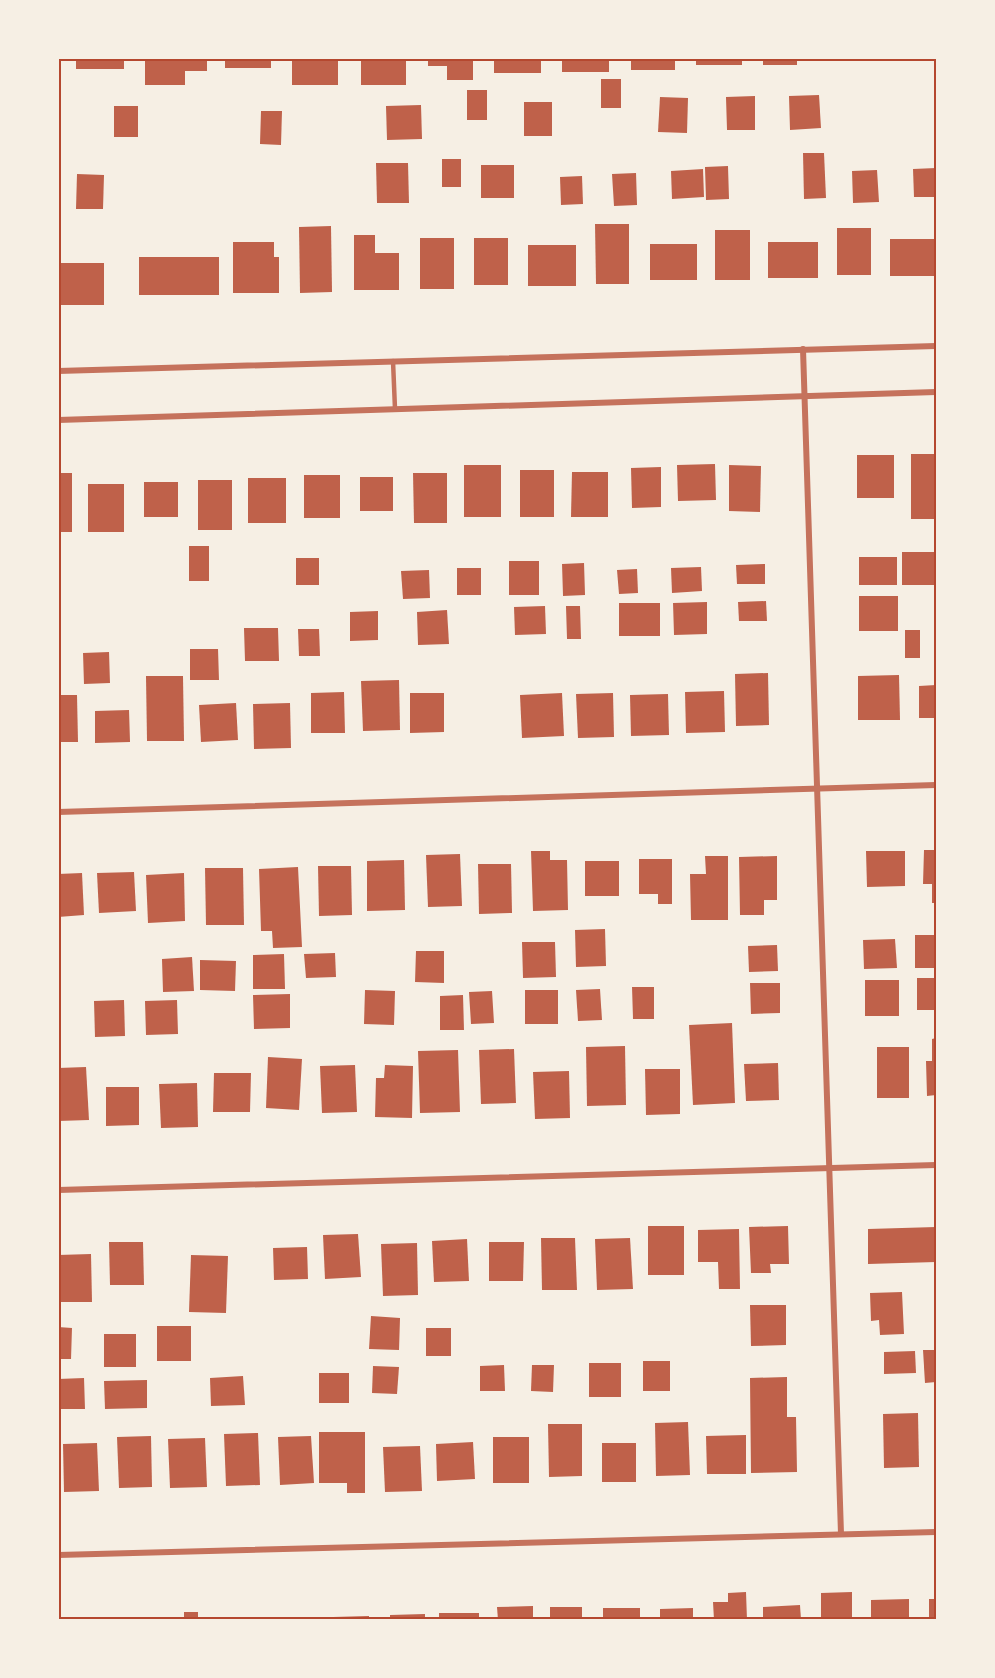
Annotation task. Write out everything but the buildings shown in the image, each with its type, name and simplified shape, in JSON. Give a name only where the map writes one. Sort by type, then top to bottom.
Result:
[{"type":"street","points":[[58,371],[936,346]]},
{"type":"street","points":[[803,349],[841,1534]]},
{"type":"street","points":[[58,420],[936,392]]},
{"type":"street","points":[[58,812],[936,785]]},
{"type":"street","points":[[58,1190],[936,1165]]},
{"type":"street","points":[[58,1555],[936,1532]]},
{"type":"lane","points":[[393,361],[395,409]]}]
